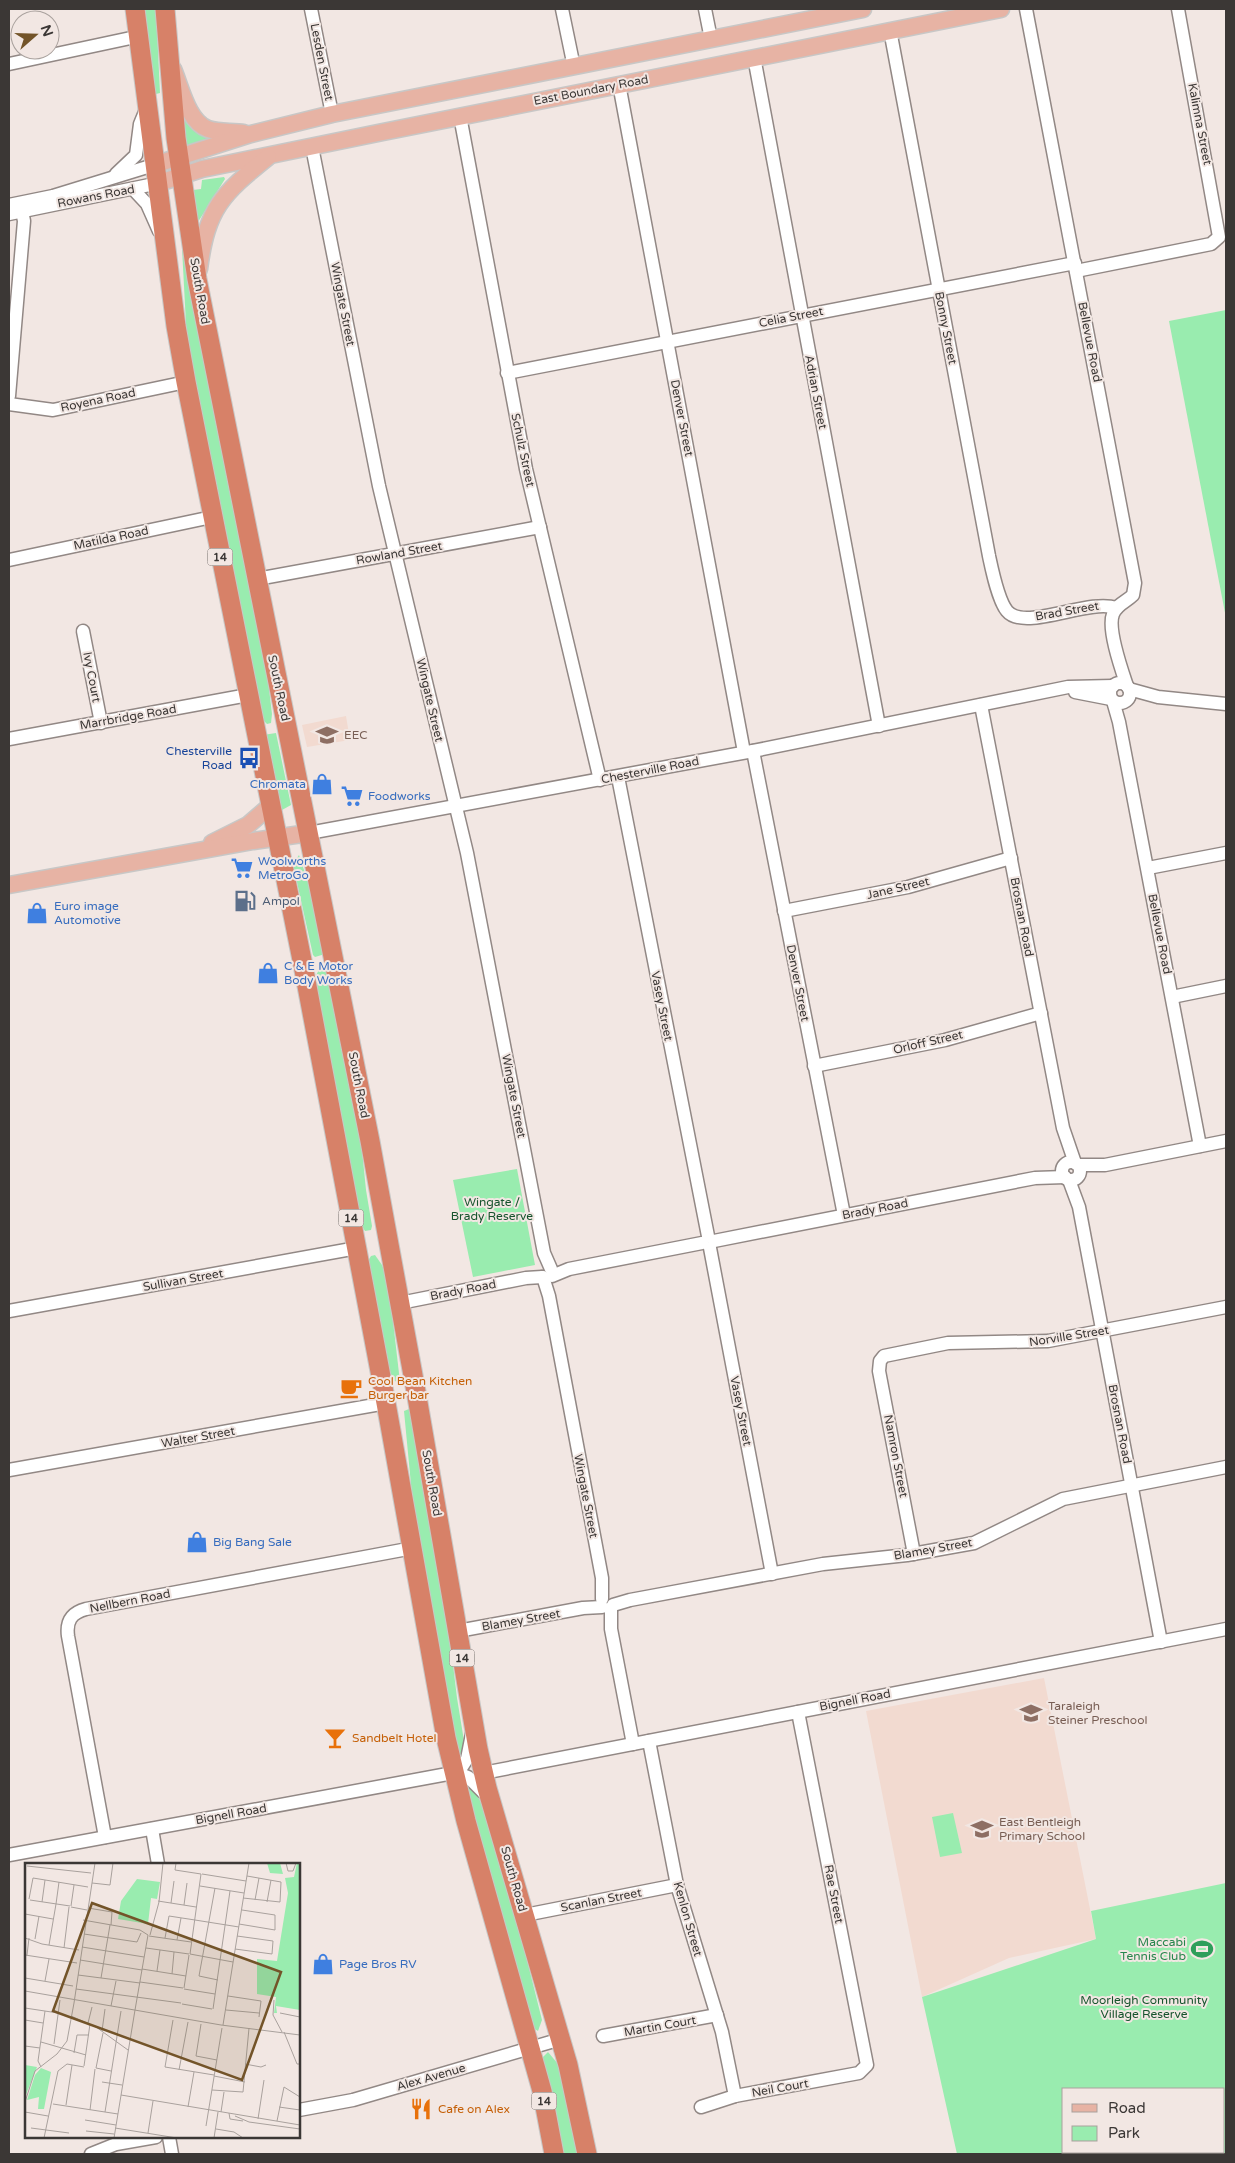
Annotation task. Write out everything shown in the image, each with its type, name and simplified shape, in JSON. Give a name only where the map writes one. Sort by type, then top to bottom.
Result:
[{"type":"highway","name":"South Road","points":[[136,9],[186,382],[276,838],[303,964],[456,1773],[544,2101],[554,2154]]},
{"type":"highway","name":"South Road","points":[[165,9],[179,156],[197,279],[334,958],[389,1242],[474,1727],[483,1772],[573,2084],[587,2154]]},
{"type":"highway","points":[[255,733],[287,726]]},
{"type":"highway","points":[[303,964],[334,958]]},
{"type":"highway","points":[[357,1248],[389,1242]]},
{"type":"highway","points":[[386,1403],[417,1397]]},
{"type":"main road","points":[[157,164],[251,134],[332,114],[862,9]]},
{"type":"main road","name":"East Boundary Road","points":[[182,175],[460,116],[1001,9]]},
{"type":"main road","points":[[817,18],[822,44]]},
{"type":"main road","points":[[169,60],[190,111],[200,125],[215,131],[251,134]]},
{"type":"main road","points":[[539,73],[544,99]]},
{"type":"main road","points":[[197,279],[203,240],[214,211],[234,185],[270,155]]},
{"type":"main road","name":"Rowans Road","points":[[159,183],[182,175]]},
{"type":"main road","points":[[197,851],[248,825],[270,806]]},
{"type":"main road","name":"Chesterville Road","points":[[9,885],[197,851],[309,834]]},
{"type":"street","name":"Lesden Street","points":[[311,9],[332,114]]},
{"type":"street","points":[[562,9],[574,67]]},
{"type":"street","points":[[705,9],[711,39]]},
{"type":"street","name":"Bellevue Road","points":[[1026,9],[1136,583],[1133,595],[1116,608],[1112,621],[1120,667],[1119,722],[1200,1146]]},
{"type":"street","name":"Kalimna Street","points":[[1178,9],[1218,224],[1218,240]]},
{"type":"street","name":"Bonny Street","points":[[890,30],[988,556],[1006,609],[1017,618]]},
{"type":"street","points":[[9,64],[140,36]]},
{"type":"street","name":"Adrian Street","points":[[754,57],[879,726]]},
{"type":"street","name":"Denver Street","points":[[619,84],[667,342],[749,752],[784,911],[844,1215]]},
{"type":"street","points":[[114,176],[136,155],[140,124],[148,104]]},
{"type":"street","name":"Schulz Street","points":[[460,116],[507,373],[540,527],[600,780]]},
{"type":"street","name":"Wingate Street","points":[[312,147],[375,468],[456,807],[544,1253],[549,1296],[633,1744]]},
{"type":"street","name":"Rowans Road","points":[[9,208],[157,164]]},
{"type":"street","name":"Rowans Road","points":[[22,211],[159,183]]},
{"type":"street","points":[[133,189],[147,204],[167,247]]},
{"type":"street","points":[[9,208],[22,211],[24,230],[9,396]]},
{"type":"street","name":"Celia Street","points":[[507,373],[938,289],[1208,245],[1218,240]]},
{"type":"street","name":"Royena Road","points":[[9,404],[52,410],[186,382]]},
{"type":"street","name":"Matilda Road","points":[[9,560],[212,517]]},
{"type":"street","name":"Rowland Street","points":[[257,579],[540,527]]},
{"type":"street","name":"Brad Street","points":[[1017,618],[1031,618],[1102,604],[1116,608]]},
{"type":"street","name":"Ivy Court","points":[[83,631],[101,722]]},
{"type":"street","name":"Chesterville Road","points":[[309,834],[749,752],[1055,691],[1088,694],[1120,693],[1226,704]]},
{"type":"street","name":"Marrbridge Road","points":[[9,739],[248,695]]},
{"type":"street","name":"Brosnan Road","points":[[981,705],[1079,1207],[1161,1642]]},
{"type":"street","name":"Vasey Street","points":[[618,777],[772,1574]]},
{"type":"street","points":[[1148,868],[1226,853]]},
{"type":"street","name":"Jane Street","points":[[784,911],[908,887],[1011,858]]},
{"type":"street","points":[[1172,997],[1226,986]]},
{"type":"street","name":"Orloff Street","points":[[814,1066],[934,1042],[1041,1013]]},
{"type":"street","name":"Brady Road","points":[[400,1303],[1226,1141]]},
{"type":"street","name":"Sullivan Street","points":[[9,1312],[357,1248]]},
{"type":"street","name":"Norville Street","points":[[882,1358],[888,1354],[948,1343],[1036,1343],[1226,1307]]},
{"type":"street","name":"Namron Street","points":[[882,1358],[879,1371],[914,1554]]},
{"type":"street","name":"Walter Street","points":[[9,1470],[386,1403]]},
{"type":"street","name":"Blamey Street","points":[[458,1631],[823,1564],[914,1554],[974,1543],[1063,1500],[1226,1467]]},
{"type":"street","name":"Nellbern Road","points":[[105,1837],[68,1636],[68,1621],[74,1613],[86,1609],[413,1548]]},
{"type":"street","name":"Bignell Road","points":[[483,1772],[1226,1628]]},
{"type":"street","name":"Rae Street","points":[[798,1712],[867,2061],[865,2069],[859,2073]]},
{"type":"street","points":[[474,1727],[467,1759],[456,1773],[472,1780],[491,1800]]},
{"type":"street","name":"Kenlon Street","points":[[649,1741],[678,1885],[717,2015],[735,2096]]},
{"type":"street","name":"Bignell Road","points":[[9,1855],[456,1773]]},
{"type":"street","points":[[152,1829],[158,1863]]},
{"type":"street","name":"Scanlan Street","points":[[525,1915],[678,1885]]},
{"type":"street","name":"Martin Court","points":[[603,2036],[717,2015]]},
{"type":"street","name":"Alex Avenue","points":[[300,2110],[353,2100],[561,2039]]},
{"type":"street","name":"Neil Court","points":[[701,2107],[735,2096],[859,2073]]},
{"type":"street","points":[[91,2154],[116,2144],[150,2138]]},
{"type":"street","points":[[169,2138],[172,2154]]},
{"type":"shaded area","name":"EEC","points":[[346,716],[350,740],[307,747],[302,725]]},
{"type":"shaded area","name":"East Bentleigh Primary School","points":[[1044,1678],[1096,1939],[1009,1958],[922,1997],[866,1711]]},
{"type":"green space","points":[[142,9],[156,9],[160,93],[156,94]]},
{"type":"green space","points":[[186,116],[220,135],[186,148],[184,119]]},
{"type":"green space","points":[[224,177],[225,179],[198,222],[193,190],[201,189],[202,180]]},
{"type":"green space","points":[[182,248],[186,248],[264,647],[272,714],[271,723],[267,724],[263,720],[187,343]]},
{"type":"green space","points":[[1226,310],[1226,618],[1169,321]]},
{"type":"green space","points":[[276,733],[291,805],[282,810],[278,804],[263,735]]},
{"type":"green space","points":[[299,855],[308,882],[325,954],[315,957],[293,864]]},
{"type":"green space","points":[[322,965],[329,974],[360,1130],[371,1230],[365,1231],[359,1221],[324,1041],[316,975]]},
{"type":"green space","name":"Wingate / Brady Reserve","points":[[517,1169],[535,1265],[473,1277],[453,1180]]},
{"type":"green space","points":[[375,1255],[388,1278],[400,1382],[394,1381],[387,1364],[368,1261],[371,1256]]},
{"type":"green space","points":[[409,1409],[413,1416],[444,1590],[465,1747],[464,1754],[458,1762],[412,1495],[404,1411]]},
{"type":"green space","points":[[462,1781],[469,1784],[483,1805],[514,1908],[542,2020],[538,2031],[533,2028]]},
{"type":"green space","points":[[953,1813],[962,1853],[940,1857],[932,1817]]},
{"type":"green space","name":"Moorleigh Community Village Reserve","points":[[1226,1883],[1226,2154],[957,2154],[922,1997],[1096,1939],[1091,1911]]},
{"type":"green space","points":[[548,2052],[558,2064],[580,2154],[562,2154],[542,2058]]},
{"type":"place","name":"EEC","points":[[327,735]]},
{"type":"place","name":"Chesterville Road","points":[[249,758]]},
{"type":"place","name":"Chromata","points":[[322,784]]},
{"type":"place","name":"Foodworks","points":[[352,796]]},
{"type":"place","name":"Woolworths MetroGo","points":[[242,868]]},
{"type":"place","name":"Ampol","points":[[245,901]]},
{"type":"place","name":"Euro image Automotive","points":[[37,913]]},
{"type":"place","name":"C & E Motor Body Works","points":[[268,973]]},
{"type":"place","name":"Cool Bean Kitchen Burger bar","points":[[351,1388]]},
{"type":"place","name":"Big Bang Sale","points":[[197,1542]]},
{"type":"place","name":"Taraleigh Steiner Preschool","points":[[1031,1713]]},
{"type":"place","name":"Sandbelt Hotel","points":[[335,1738]]},
{"type":"place","name":"East Bentleigh Primary School","points":[[982,1829]]},
{"type":"place","name":"Maccabi Tennis Club","points":[[1202,1949]]},
{"type":"place","name":"Page Bros RV","points":[[323,1964]]},
{"type":"place","name":"Cafe on Alex","points":[[421,2109]]}]
